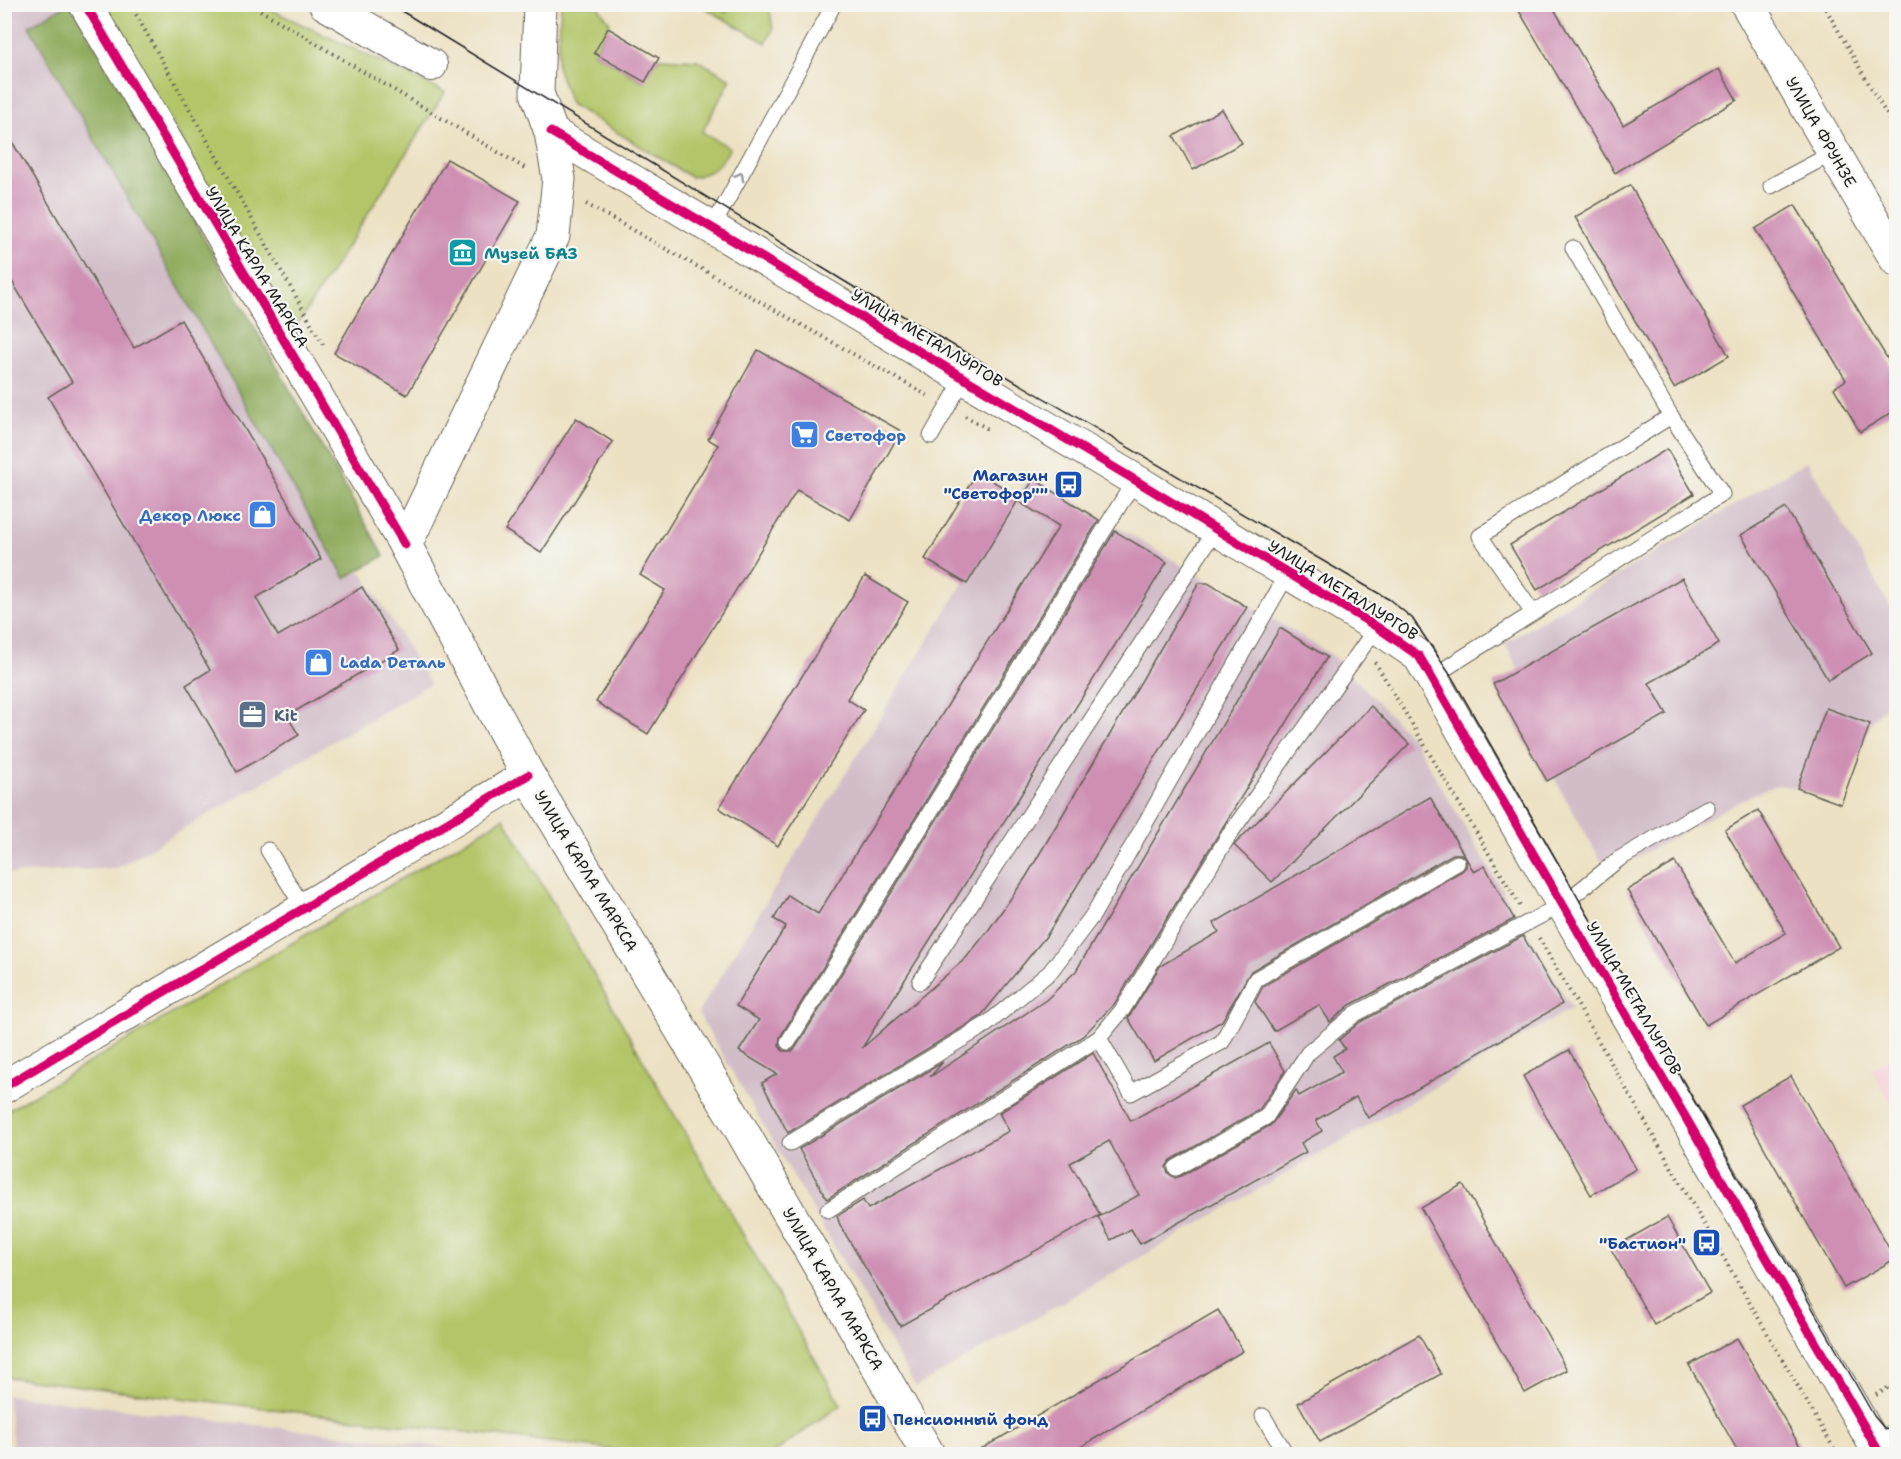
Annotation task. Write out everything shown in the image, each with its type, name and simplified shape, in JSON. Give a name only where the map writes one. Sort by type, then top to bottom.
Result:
[{"type":"main road","points":[[405,545],[553,236],[559,188],[551,132],[537,93],[540,4]]},
{"type":"main road","name":"УЛИЦА ФРУНЗЕ","points":[[1747,4],[1896,259]]},
{"type":"main road","name":"УЛИЦА КАРЛА МАРКСА","points":[[405,545],[528,774],[735,1119],[928,1455]]},
{"type":"main road","points":[[1886,1455],[1896,1440]]},
{"type":"street","name":"УЛИЦА КАРЛА МАРКСА","points":[[85,4],[405,545]]},
{"type":"street","points":[[326,4],[431,65]]},
{"type":"street","name":"УЛИЦА МЕТАЛЛУРГОВ","points":[[551,132],[1288,573],[1371,636],[1419,656],[1880,1455]]},
{"type":"street","points":[[4,1087],[305,910],[528,774]]},
{"type":"lane","points":[[712,228],[834,4]]},
{"type":"lane","points":[[1771,186],[1833,153]]},
{"type":"lane","points":[[1432,677],[1722,494],[1671,416],[1573,248]]},
{"type":"lane","points":[[931,436],[964,378]]},
{"type":"lane","points":[[1533,613],[1480,536],[1671,416]]},
{"type":"lane","points":[[789,1042],[1135,480]]},
{"type":"lane","points":[[920,982],[1216,529]]},
{"type":"lane","points":[[790,1143],[987,1024],[1050,972],[1093,915],[1288,573]]},
{"type":"lane","points":[[828,1210],[1099,1038],[1123,1009],[1229,835],[1371,636]]},
{"type":"lane","points":[[1176,1168],[1266,1117],[1308,1053],[1355,1014],[1563,904],[1619,859],[1707,808]]},
{"type":"lane","points":[[268,850],[305,910]]},
{"type":"lane","points":[[1099,1038],[1131,1093],[1222,1042],[1256,979],[1457,862]]},
{"type":"lane","points":[[1263,1416],[1286,1455]]},
{"type":"path","points":[[130,4],[331,358]]},
{"type":"path","points":[[250,4],[559,188],[999,435]]},
{"type":"path","points":[[1823,4],[1896,131]]},
{"type":"path","points":[[1371,636],[1529,922],[1837,1455]]},
{"type":"path","points":[[1890,1387],[1896,1398]]},
{"type":"shaded area","points":[[5,5],[66,5],[30,26],[345,578],[361,571],[430,684],[117,868],[5,874]]},
{"type":"shaded area","points":[[1807,461],[1896,617],[1896,691],[1870,724],[1841,804],[1797,788],[1778,785],[1749,796],[1608,873],[1554,778],[1547,781],[1493,684],[1519,670],[1505,643]]},
{"type":"shaded area","points":[[1030,475],[1331,654],[1413,739],[1572,1008],[916,1387],[698,1013]]},
{"type":"shaded area","points":[[1896,1055],[1896,1113],[1871,1069]]},
{"type":"shaded area","points":[[7,1395],[482,1452],[484,1454],[14,1454]]},
{"type":"green space","points":[[66,5],[72,5],[384,556],[345,578],[29,26]]},
{"type":"green space","points":[[105,5],[261,5],[445,92],[291,335]]},
{"type":"green space","points":[[561,5],[597,5],[610,23],[594,53],[644,82],[659,58],[697,60],[731,79],[702,132],[730,148],[723,160],[705,174],[691,177],[570,104],[557,66]]},
{"type":"green space","points":[[700,5],[712,5],[726,13],[731,5],[769,5],[773,29],[766,43]]},
{"type":"green space","points":[[504,818],[841,1405],[772,1454],[649,1454],[5,1377],[5,1112]]},
{"type":"building","points":[[1515,4],[1551,4],[1623,125],[1719,69],[1737,100],[1615,173]]},
{"type":"building","points":[[608,28],[659,58],[645,82],[594,53]]},
{"type":"building","points":[[1222,109],[1242,143],[1193,170],[1174,136]]},
{"type":"building","points":[[4,128],[134,348],[181,320],[321,559],[256,598],[278,636],[362,587],[399,650],[287,716],[299,735],[237,772],[186,685],[210,670],[48,397],[72,382],[4,268]]},
{"type":"building","points":[[447,159],[520,201],[407,395],[334,353]]},
{"type":"building","points":[[1630,185],[1729,356],[1674,388],[1575,217]]},
{"type":"building","points":[[1795,205],[1896,373],[1896,410],[1860,432],[1834,388],[1846,380],[1755,229]]},
{"type":"building","points":[[758,350],[901,431],[850,520],[797,490],[648,734],[596,702],[665,590],[640,575],[718,445],[708,439]]},
{"type":"building","points":[[576,418],[613,442],[541,553],[505,530]]},
{"type":"building","points":[[1667,449],[1694,494],[1537,590],[1510,545]]},
{"type":"building","points":[[977,472],[1020,497],[967,584],[925,559]]},
{"type":"building","points":[[1034,479],[1099,520],[780,1037],[779,1046],[783,1051],[792,1051],[796,1047],[1115,531],[1167,562],[862,1048],[966,958],[987,932],[1026,877],[1199,583],[1208,583],[1247,607],[1047,935],[980,1017],[788,1133],[762,1083],[777,1074],[739,1051],[759,1020],[736,1006],[786,926],[774,919],[788,895],[818,914],[1059,526],[1019,502]]},
{"type":"building","points":[[1786,508],[1872,653],[1828,680],[1741,535]]},
{"type":"building","points":[[865,576],[908,602],[847,699],[864,710],[778,846],[719,808]]},
{"type":"building","points":[[1682,578],[1719,644],[1649,683],[1667,714],[1547,781],[1493,684]]},
{"type":"building","points":[[1280,628],[1327,657],[1115,1003],[1083,1036],[827,1199],[799,1149],[943,1062],[930,1077],[1046,1000],[1076,971]]},
{"type":"building","points":[[1371,706],[1409,744],[1272,882],[1234,845]]},
{"type":"building","points":[[1826,708],[1870,724],[1841,804],[1797,788]]},
{"type":"building","points":[[1430,797],[1474,872],[1485,866],[1514,919],[1350,1005],[1330,1022],[1319,1005],[1274,1031],[1255,1002],[1263,986],[1462,871],[1466,867],[1466,859],[1461,854],[1453,854],[1251,971],[1222,1021],[1154,1061],[1128,1018],[1160,966],[1219,932],[1214,923]]},
{"type":"building","points":[[1758,810],[1839,947],[1706,1025],[1627,890],[1675,862],[1735,963],[1786,933],[1725,830]]},
{"type":"building","points":[[1523,936],[1562,1004],[1368,1118],[1356,1097],[1316,1120],[1322,1131],[1301,1143],[1306,1152],[1140,1244],[1131,1229],[1111,1240],[1098,1217],[1139,1195],[1109,1141],[1070,1163],[1100,1215],[900,1326],[840,1225],[837,1216],[863,1200],[868,1209],[1009,1131],[999,1113],[1093,1053],[1131,1121],[1269,1043],[1285,1071],[1259,1110],[1171,1160],[1166,1167],[1168,1173],[1175,1178],[1181,1176],[1271,1125],[1296,1090],[1299,1096],[1342,1072],[1333,1056],[1345,1049],[1339,1040],[1360,1022]]},
{"type":"building","points":[[1569,1050],[1636,1169],[1591,1195],[1523,1076]]},
{"type":"building","points":[[1791,1076],[1895,1259],[1844,1288],[1740,1105]]},
{"type":"building","points":[[1463,1184],[1567,1370],[1525,1393],[1421,1208]]},
{"type":"building","points":[[1667,1217],[1710,1293],[1654,1325],[1611,1249]]},
{"type":"building","points":[[1218,1310],[1243,1351],[1067,1455],[971,1455]]},
{"type":"building","points":[[1419,1335],[1441,1374],[1320,1442],[1298,1403]]},
{"type":"building","points":[[1737,1338],[1805,1455],[1740,1455],[1689,1365]]},
{"type":"tram line","points":[[390,4],[862,292],[1390,600],[1412,618],[1453,679],[1874,1416],[1884,1428],[1896,1434]]},
{"type":"cycle path","points":[[85,4],[405,545]]},
{"type":"cycle path","points":[[551,132],[1135,480],[1377,627],[1419,656],[1880,1454]]},
{"type":"cycle path","points":[[4,1087],[528,775]]},
{"type":"place","name":"Музей БАЗ","points":[[463,253]]},
{"type":"place","name":"Светофор","points":[[804,435]]},
{"type":"place","name":"Магазин \"Светофор\"\"","points":[[1069,484]]},
{"type":"place","name":"Декор Люкс","points":[[262,515]]},
{"type":"place","name":"Lada Dеталь","points":[[319,662]]},
{"type":"place","name":"Kit","points":[[253,715]]},
{"type":"place","name":"\"Бастион\"","points":[[1707,1243]]},
{"type":"place","name":"Пенсионный фонд","points":[[872,1419]]}]
